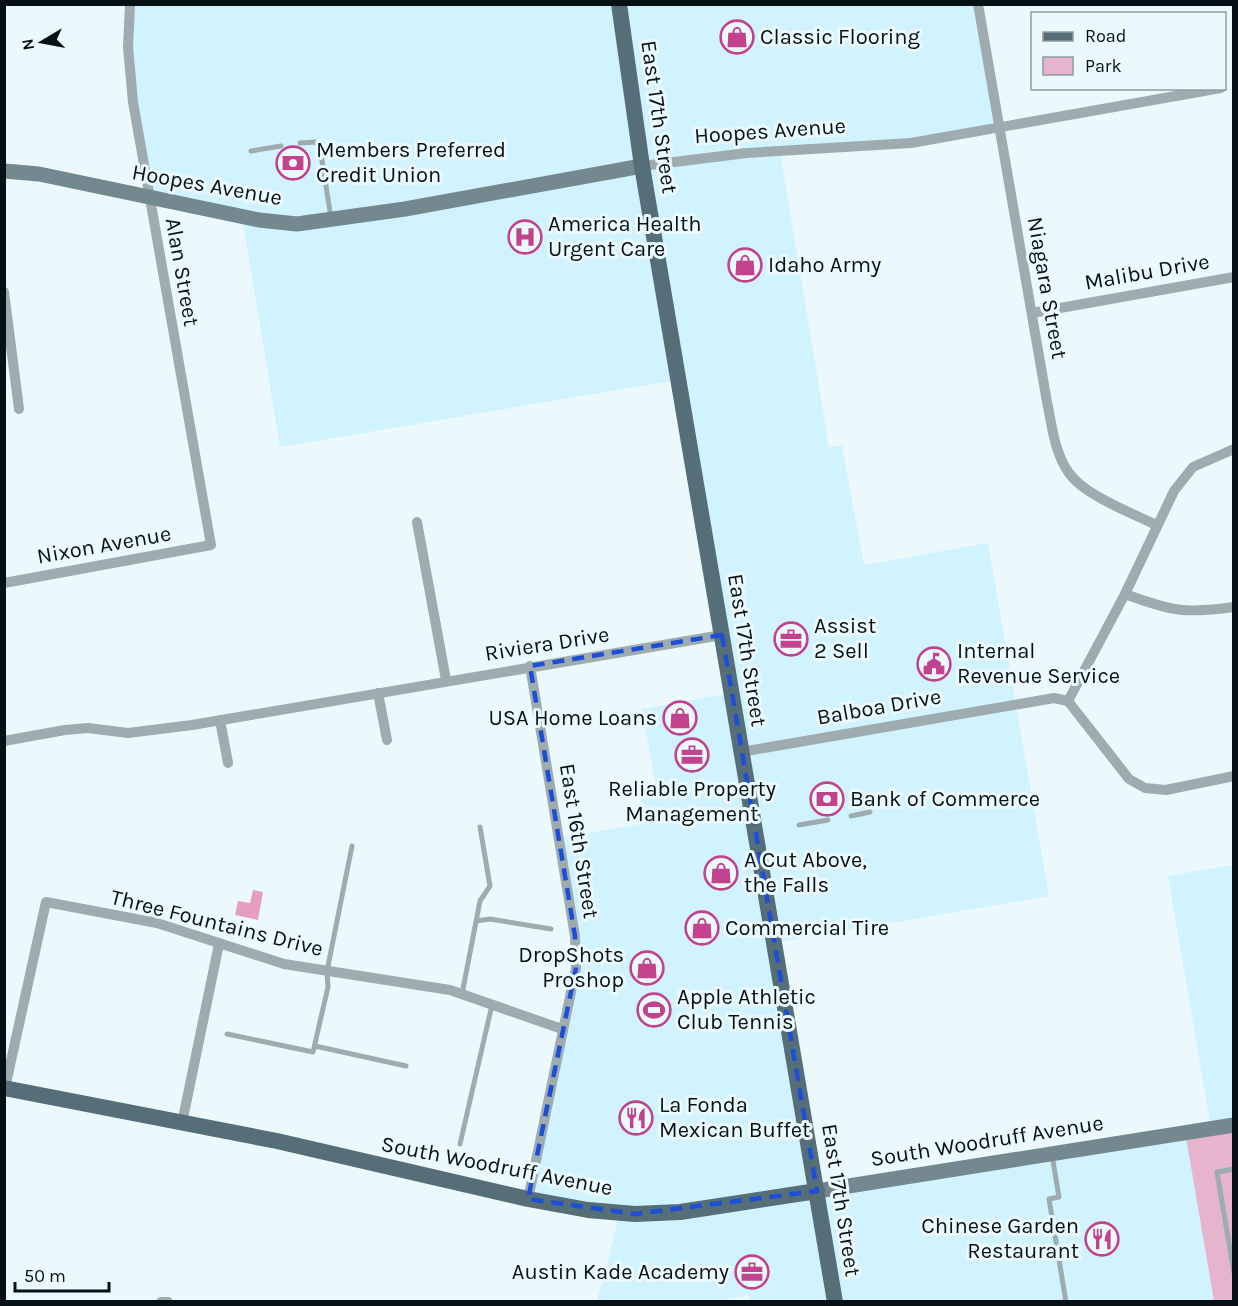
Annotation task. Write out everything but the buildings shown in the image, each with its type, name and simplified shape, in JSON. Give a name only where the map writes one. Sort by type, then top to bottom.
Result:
[{"type":"main road","name":"East 17th Street","points":[[619,4],[642,166],[835,1302]]},
{"type":"main road","name":"South Woodruff Avenue","points":[[4,1088],[278,1141],[528,1199],[588,1210],[635,1214],[680,1212],[817,1191]]},
{"type":"street","name":"Alan Street","points":[[129,4],[128,47],[133,102],[211,545]]},
{"type":"street","name":"Niagara Street","points":[[978,4],[1054,439],[1069,474],[1083,488],[1156,525]]},
{"type":"street","name":"Hoopes Avenue","points":[[4,171],[39,174],[259,220],[297,224],[642,166],[747,153],[900,144],[1212,90]]},
{"type":"street","name":"Malibu Drive","points":[[1032,313],[1233,277]]},
{"type":"street","points":[[4,292],[19,409]]},
{"type":"street","points":[[1233,449],[1193,467],[1174,491],[1125,594],[1068,700],[1129,779],[1145,788],[1166,790],[1233,776]]},
{"type":"street","points":[[417,522],[446,680]]},
{"type":"street","name":"Nixon Avenue","points":[[4,583],[211,545]]},
{"type":"street","points":[[1125,594],[1168,610],[1194,612],[1233,607]]},
{"type":"street","name":"Riviera Drive","points":[[4,741],[65,730],[88,728],[128,733],[220,720],[722,635]]},
{"type":"street","name":"East 16th Street","points":[[528,1199],[561,1050],[562,1029],[576,968],[575,936],[530,666]]},
{"type":"street","points":[[378,693],[387,740]]},
{"type":"street","name":"Balboa Drive","points":[[741,752],[990,708],[1054,698],[1068,700]]},
{"type":"street","points":[[220,720],[228,763]]},
{"type":"street","name":"Three Fountains Drive","points":[[4,1088],[46,902],[157,924],[284,964],[405,982],[462,994],[562,1029]]},
{"type":"street","points":[[182,1123],[219,944]]},
{"type":"street","name":"South Woodruff Avenue","points":[[817,1191],[1233,1125]]},
{"type":"street","points":[[161,1302],[168,1302]]},
{"type":"lane","points":[[300,143],[315,142],[320,148],[331,220]]},
{"type":"lane","points":[[251,151],[281,146]]},
{"type":"lane","points":[[851,816],[870,812]]},
{"type":"lane","points":[[799,825],[828,820]]},
{"type":"lane","points":[[462,994],[480,901],[490,886],[480,827]]},
{"type":"lane","points":[[227,1034],[313,1052],[328,987],[327,971],[352,846]]},
{"type":"lane","points":[[476,921],[490,919],[551,929]]},
{"type":"lane","points":[[460,1144],[492,1003]]},
{"type":"lane","points":[[315,1046],[406,1066]]},
{"type":"lane","points":[[1052,1154],[1059,1197],[1049,1199],[1066,1302]]},
{"type":"lane","points":[[1233,1169],[1216,1172],[1233,1273]]},
{"type":"highlighted area","points":[[722,635],[817,1191],[635,1214],[528,1199],[576,968],[575,936],[530,666]]},
{"type":"shaded area","points":[[130,5],[978,5],[1000,127],[911,143],[780,152],[829,447],[842,446],[864,565],[988,543],[1049,896],[775,943],[816,1191],[1185,1132],[1214,1301],[750,1302],[749,1295],[713,1302],[597,1301],[620,1213],[528,1199],[576,968],[559,838],[645,823],[639,792],[656,788],[642,709],[731,693],[678,380],[280,447],[242,217],[149,198],[133,102]]},
{"type":"shaded area","points":[[1233,865],[1233,1124],[1211,1128],[1168,876]]},
{"type":"shaded area","points":[[253,890],[263,892],[258,920],[235,915],[238,901],[250,903]]},
{"type":"green space","points":[[1233,1125],[1233,1301],[1214,1301],[1185,1132]]},
{"type":"place","name":"Classic Flooring","points":[[737,37]]},
{"type":"place","name":"Members Preferred Credit Union","points":[[293,163]]},
{"type":"place","name":"America Health Urgent Care","points":[[525,237]]},
{"type":"place","name":"Idaho Army","points":[[745,265]]},
{"type":"place","name":"Assist 2 Sell","points":[[791,639]]},
{"type":"place","name":"Internal Revenue Service","points":[[934,664]]},
{"type":"place","name":"USA Home Loans","points":[[680,718]]},
{"type":"place","name":"Reliable Property Management","points":[[692,755]]},
{"type":"place","name":"Bank of Commerce","points":[[827,799]]},
{"type":"place","name":"A Cut Above, the Falls","points":[[721,873]]},
{"type":"place","name":"Commercial Tire","points":[[702,928]]},
{"type":"place","name":"DropShots Proshop","points":[[647,968]]},
{"type":"place","name":"Apple Athletic Club Tennis","points":[[654,1010]]},
{"type":"place","name":"La Fonda Mexican Buffet","points":[[636,1118]]},
{"type":"place","name":"Chinese Garden Restaurant","points":[[1102,1239]]},
{"type":"place","name":"Austin Kade Academy","points":[[752,1272]]}]
